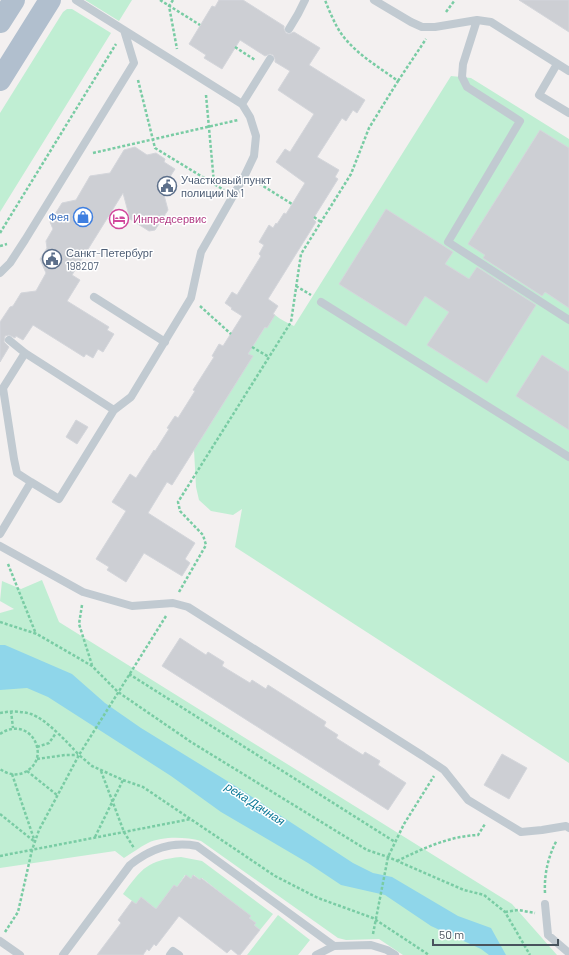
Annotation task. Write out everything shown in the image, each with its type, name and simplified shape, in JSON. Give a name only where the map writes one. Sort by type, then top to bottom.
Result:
[{"type":"main road","points":[[0,22],[14,0]]},
{"type":"main road","points":[[0,80],[50,0]]},
{"type":"lane","points":[[25,353],[3,388],[17,473],[59,499],[114,410],[131,397],[191,298],[201,252],[245,175],[254,156],[256,136],[250,117],[242,104],[76,0]]},
{"type":"lane","points":[[289,29],[305,0]]},
{"type":"lane","points":[[374,0],[422,27],[435,27],[477,20],[491,22],[569,71]]},
{"type":"lane","points":[[477,20],[463,64],[462,77],[467,87],[520,121],[448,242],[569,320]]},
{"type":"lane","points":[[0,273],[10,263],[21,246],[134,63],[124,30]]},
{"type":"lane","points":[[242,104],[268,62]]},
{"type":"lane","points":[[558,64],[539,95],[569,113]]},
{"type":"lane","points":[[94,297],[165,342]]},
{"type":"lane","points":[[322,302],[569,456]]},
{"type":"lane","points":[[9,340],[25,353],[114,410]]},
{"type":"lane","points":[[0,534],[31,482]]},
{"type":"lane","points":[[0,546],[84,592],[132,606],[173,603],[188,607],[444,770],[468,800],[521,832],[567,827]]},
{"type":"lane","points":[[63,955],[130,865],[139,857],[159,848],[174,844],[197,846],[334,946]]},
{"type":"lane","points":[[545,904],[548,935],[569,952]]},
{"type":"lane","points":[[2,937],[20,955]]},
{"type":"lane","points":[[316,955],[334,946],[371,945],[387,950],[395,955]]},
{"type":"lane","points":[[170,955],[173,951],[179,955]]},
{"type":"path","points":[[160,0],[200,25]]},
{"type":"path","points":[[173,0],[170,6],[180,65]]},
{"type":"path","points":[[173,603],[206,545],[203,535],[180,511],[178,502],[290,322],[301,254],[351,174],[369,128],[398,81],[359,52],[347,41],[336,26],[325,0]]},
{"type":"path","points":[[0,233],[124,30]]},
{"type":"path","points":[[236,47],[268,62]]},
{"type":"path","points":[[134,63],[154,148],[233,195]]},
{"type":"path","points":[[204,80],[214,184]]},
{"type":"path","points":[[77,156],[250,117]]},
{"type":"path","points":[[245,175],[292,204]]},
{"type":"path","points":[[314,217],[322,222]]},
{"type":"path","points":[[296,286],[322,302]]},
{"type":"path","points":[[191,298],[231,334]]},
{"type":"path","points":[[252,347],[269,357]]},
{"type":"path","points":[[0,546],[36,634]]},
{"type":"path","points":[[84,592],[79,624],[92,666]]},
{"type":"path","points":[[2,937],[18,912],[32,850],[39,830],[79,754],[169,611]]},
{"type":"path","points":[[0,622],[36,634],[92,666],[118,692],[191,742],[367,850],[388,857],[464,890],[484,896],[506,912],[530,955]]},
{"type":"path","points":[[129,674],[395,842]]},
{"type":"path","points":[[11,711],[13,728]]},
{"type":"path","points":[[0,713],[11,711],[32,715],[56,733],[92,766],[143,787],[275,876],[318,898],[376,920],[429,955]]},
{"type":"path","points":[[0,734],[13,728],[20,729],[32,736],[37,743],[37,759],[33,766],[27,771],[20,774],[12,774],[4,772],[0,769]]},
{"type":"path","points":[[37,747],[49,743],[56,733]]},
{"type":"path","points":[[37,759],[79,754]]},
{"type":"path","points":[[376,920],[388,857],[404,824],[440,768]]},
{"type":"path","points":[[100,770],[124,832],[139,857]]},
{"type":"path","points":[[27,771],[57,795]]},
{"type":"path","points":[[12,774],[35,842]]},
{"type":"path","points":[[95,838],[123,780]]},
{"type":"path","points":[[0,814],[35,842]]},
{"type":"path","points":[[396,861],[431,845],[467,835],[478,835],[491,814]]},
{"type":"path","points":[[0,856],[191,819]]},
{"type":"path","points":[[545,904],[544,880],[549,859],[556,842],[567,827]]},
{"type":"path","points":[[506,912],[518,910],[537,913],[546,912]]},
{"type":"green space","points":[[85,0],[132,0],[119,21]]},
{"type":"green space","points":[[67,9],[72,9],[111,33],[0,212],[0,113],[63,12]]},
{"type":"green space","points":[[451,76],[471,78],[569,139],[569,763],[235,547],[242,509],[233,515],[211,511],[199,500],[196,487],[194,450],[252,357],[248,354],[265,327],[267,328],[275,315],[294,326]]},
{"type":"green space","points":[[42,580],[59,622],[512,904],[557,955],[403,955],[379,939],[346,940],[338,938],[201,841],[195,840],[181,838],[160,839],[145,845],[124,858],[115,851],[0,868],[0,613],[14,609],[0,601],[2,581],[21,589]]},
{"type":"green space","points":[[181,857],[202,861],[273,914],[260,930],[254,925],[256,923],[249,918],[250,916],[202,878],[200,880],[194,875],[191,879],[185,875],[177,887],[174,885],[156,909],[141,897],[136,904],[123,894],[135,878],[153,863],[170,858]]},
{"type":"green space","points":[[278,915],[310,940],[298,955],[247,955]]},
{"type":"water","name":"река Дачная","points":[[0,645],[5,645],[72,674],[105,703],[141,728],[237,787],[353,863],[373,873],[392,877],[458,916],[491,928],[506,955],[489,955],[481,949],[431,926],[385,895],[341,885],[308,863],[221,812],[171,776],[48,697],[27,688],[0,690]]},
{"type":"building","points":[[219,0],[243,0],[284,26],[286,33],[289,34],[294,32],[320,48],[309,65],[365,100],[357,113],[353,110],[346,121],[342,118],[317,157],[339,170],[335,177],[338,179],[313,219],[316,222],[268,299],[278,306],[273,314],[275,315],[267,328],[265,327],[248,354],[253,356],[172,485],[167,482],[148,513],[195,543],[185,559],[190,563],[182,576],[144,553],[126,582],[107,570],[109,567],[96,559],[126,511],[112,502],[130,474],[136,478],[154,450],[155,451],[169,429],[167,428],[175,416],[178,418],[195,391],[193,390],[214,357],[212,356],[219,344],[223,346],[242,316],[225,303],[232,292],[237,295],[261,256],[259,254],[264,245],[259,242],[269,225],[273,228],[284,213],[286,214],[305,183],[276,162],[285,149],[290,152],[314,114],[278,90],[290,71],[275,62],[273,55],[270,54],[265,56],[240,40],[222,69],[204,58],[206,55],[189,44],[212,6],[215,7]]},
{"type":"building","points":[[519,0],[569,0],[569,32]]},
{"type":"building","points":[[540,130],[569,148],[569,308],[545,292],[542,296],[483,258],[485,255],[468,244]]},
{"type":"building","points":[[135,147],[147,155],[156,153],[165,159],[164,162],[175,169],[166,183],[170,186],[164,195],[168,210],[155,230],[149,231],[130,219],[123,193],[72,275],[80,280],[67,301],[109,327],[107,330],[114,334],[103,352],[98,349],[93,358],[86,354],[84,357],[33,325],[23,340],[16,336],[15,338],[9,335],[5,336],[4,342],[9,347],[0,362],[0,322],[21,293],[36,291],[46,273],[40,259],[47,248],[46,241],[53,229],[50,222],[62,203],[76,200],[90,176],[110,173],[124,150]]},
{"type":"building","points":[[386,209],[453,252],[445,264],[469,279],[477,267],[536,305],[487,383],[427,345],[449,312],[425,296],[406,326],[339,284]]},
{"type":"building","points":[[542,355],[569,372],[569,430],[516,396]]},
{"type":"building","points":[[76,420],[88,427],[77,444],[66,437]]},
{"type":"building","points":[[180,638],[206,655],[208,652],[224,662],[222,666],[250,683],[252,680],[266,689],[268,685],[326,722],[324,726],[338,735],[336,738],[363,755],[365,752],[380,761],[378,765],[406,783],[388,810],[162,666]]},
{"type":"building","points":[[502,754],[527,768],[509,799],[484,785]]},
{"type":"building","points":[[186,875],[191,879],[193,875],[200,880],[201,878],[251,916],[249,918],[256,923],[254,925],[260,930],[240,955],[231,949],[227,953],[179,916],[156,946],[154,944],[149,951],[147,949],[143,955],[97,955],[121,923],[118,920],[132,901],[136,904],[141,897],[156,909],[174,885],[177,887]]},
{"type":"place","name":"Участковый пункт полиции № 1","points":[[167,186]]},
{"type":"place","name":"Фея","points":[[83,217]]},
{"type":"place","name":"Инпредсервис","points":[[119,219]]},
{"type":"place","name":"Санкт-Петербург 198207","points":[[52,259]]}]
